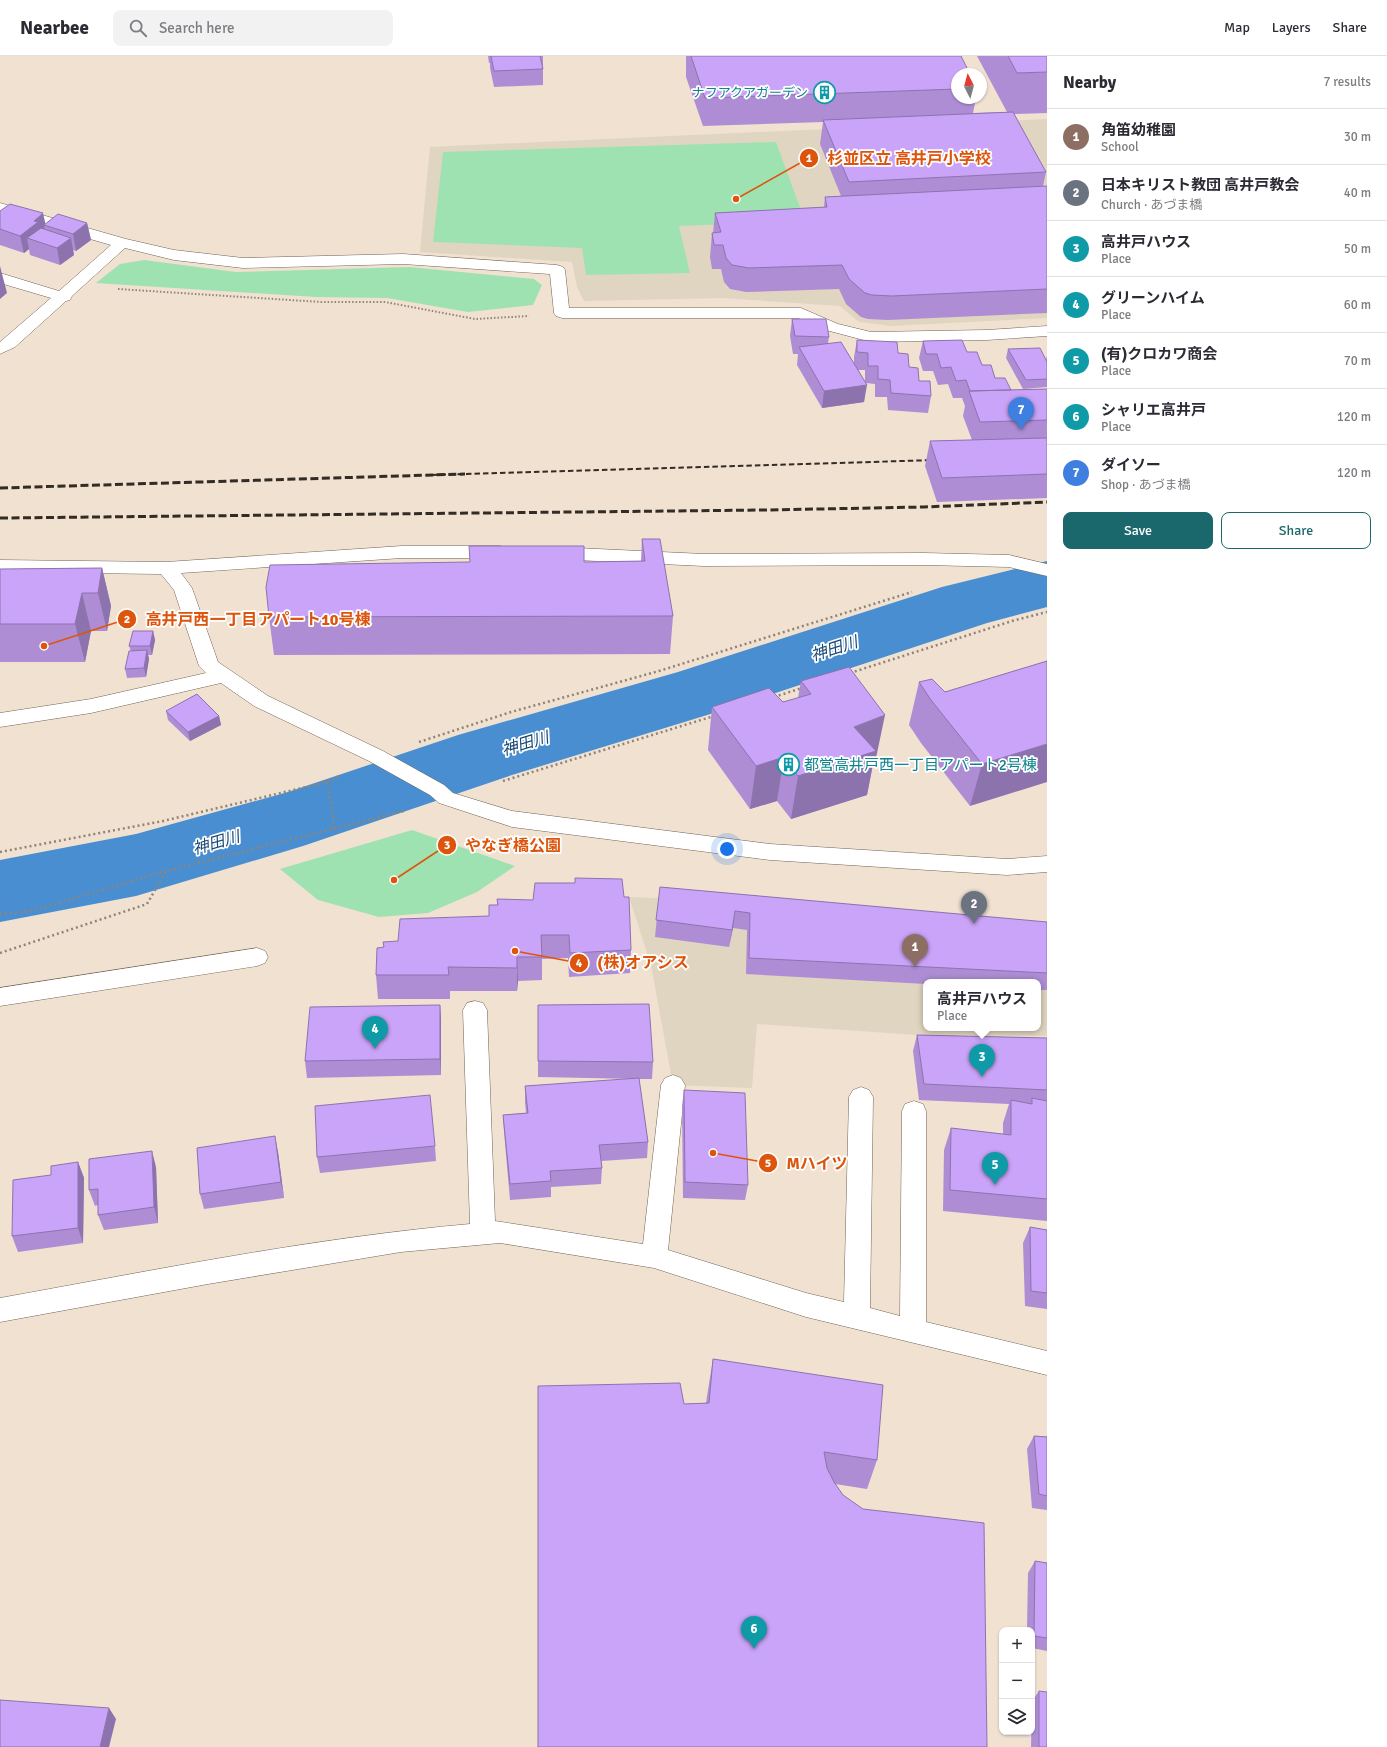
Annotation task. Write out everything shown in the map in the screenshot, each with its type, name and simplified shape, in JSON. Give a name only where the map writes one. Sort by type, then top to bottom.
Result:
[{"type":"street","points":[[0,208],[122,244],[174,255],[243,264],[403,259],[557,270],[562,313],[801,313],[832,327],[871,337],[988,335],[1047,332]]},
{"type":"street","points":[[0,349],[9,344],[64,297],[122,244]]},
{"type":"street","points":[[0,278],[64,297]]},
{"type":"street","points":[[0,566],[166,568],[402,552],[529,553],[704,560],[924,558],[1009,561],[1040,568]]},
{"type":"street","points":[[166,568],[182,588],[209,666],[261,701],[381,760],[442,794],[512,819],[770,852],[1007,867],[1047,864]]},
{"type":"street","points":[[0,720],[91,706],[224,676]]},
{"type":"street","points":[[0,997],[257,958]]},
{"type":"street","points":[[474,1010],[483,1234]]},
{"type":"street","points":[[654,1258],[673,1085]]},
{"type":"street","points":[[857,1317],[861,1098]]},
{"type":"street","points":[[913,1331],[914,1111]]},
{"type":"street","points":[[0,1310],[208,1272],[378,1245],[500,1232],[654,1258],[806,1305],[1047,1363]]},
{"type":"path","points":[[81,282],[91,288],[321,302],[385,302],[475,319],[562,313]]},
{"type":"path","points":[[0,852],[163,821],[327,782],[381,760],[511,712],[659,671],[918,590]]},
{"type":"path","points":[[847,674],[1012,621],[1047,612]]},
{"type":"path","points":[[767,699],[803,687]]},
{"type":"path","points":[[0,914],[31,911],[166,872],[412,809],[442,794],[548,768],[715,715]]},
{"type":"path","points":[[327,782],[333,814],[333,830]]},
{"type":"path","points":[[0,953],[147,904],[166,872]]},
{"type":"shaded area","points":[[1047,119],[1047,318],[891,326],[859,322],[840,306],[722,298],[584,301],[577,287],[572,262],[420,252],[430,147]]},
{"type":"shaded area","points":[[629,897],[750,902],[1047,934],[1047,1036],[917,1035],[757,1024],[752,1088],[673,1085],[651,965]]},
{"type":"green space","points":[[776,142],[805,221],[679,226],[690,273],[586,275],[582,248],[433,242],[443,152]]},
{"type":"green space","points":[[144,260],[236,272],[409,267],[534,279],[542,285],[533,305],[468,312],[387,298],[316,297],[96,283],[120,264]]},
{"type":"green space","points":[[412,830],[515,866],[477,892],[428,913],[379,917],[318,900],[280,869]]},
{"type":"building","points":[[491,56],[540,56],[543,69],[494,71]]},
{"type":"building","points":[[691,56],[961,56],[967,68],[951,68],[951,89],[705,98]]},
{"type":"building","points":[[1008,56],[1047,56],[1047,72],[1017,73]]},
{"type":"building","points":[[1013,112],[1046,172],[849,182],[823,120]]},
{"type":"building","points":[[1047,186],[1047,289],[892,296],[872,295],[865,293],[849,279],[842,265],[749,268],[732,265],[726,258],[723,245],[714,245],[712,233],[721,232],[715,213],[827,207],[825,197]]},
{"type":"building","points":[[10,204],[43,213],[34,221],[38,222],[20,236],[0,229],[0,211]]},
{"type":"building","points":[[58,214],[87,223],[73,234],[44,225]]},
{"type":"building","points":[[41,228],[71,238],[57,248],[27,238]]},
{"type":"building","points":[[792,319],[826,319],[829,337],[795,336]]},
{"type":"building","points":[[857,340],[897,342],[898,353],[908,354],[909,367],[918,368],[919,381],[930,381],[931,396],[891,393],[890,380],[878,379],[878,366],[868,366],[868,353],[857,352]]},
{"type":"building","points":[[962,340],[967,352],[977,352],[982,365],[991,365],[995,378],[1005,378],[1011,390],[970,391],[966,380],[956,381],[951,367],[941,368],[937,354],[926,354],[923,341]]},
{"type":"building","points":[[841,342],[867,385],[824,391],[799,347]]},
{"type":"building","points":[[1040,348],[1047,362],[1047,379],[1026,380],[1008,349]]},
{"type":"building","points":[[1047,389],[1047,420],[980,422],[969,391]]},
{"type":"building","points":[[1047,438],[1047,474],[942,478],[930,441]]},
{"type":"building","points":[[642,539],[660,539],[673,616],[269,617],[266,587],[270,565],[470,562],[469,546],[584,546],[584,562],[645,561]]},
{"type":"building","points":[[102,568],[98,593],[82,593],[75,624],[0,624],[0,569]]},
{"type":"building","points":[[133,631],[153,631],[150,646],[129,646]]},
{"type":"building","points":[[147,650],[144,668],[125,669],[129,651]]},
{"type":"building","points":[[1047,661],[1047,744],[982,764],[931,700],[919,682],[932,679],[945,692]]},
{"type":"building","points":[[849,667],[885,715],[854,727],[876,751],[798,776],[784,757],[756,766],[712,707],[769,688],[783,702],[811,694],[801,681]]},
{"type":"building","points":[[197,694],[219,716],[188,732],[166,711]]},
{"type":"building","points":[[575,878],[622,879],[624,897],[629,897],[631,950],[570,953],[569,935],[541,935],[542,957],[517,957],[517,968],[448,967],[449,975],[376,975],[377,948],[384,947],[383,942],[398,941],[400,919],[489,916],[489,905],[498,905],[497,899],[533,900],[535,883],[575,883]]},
{"type":"building","points":[[660,887],[1047,922],[1047,973],[749,958],[750,913],[735,911],[732,930],[656,920]]},
{"type":"building","points":[[649,1004],[653,1062],[538,1061],[538,1005]]},
{"type":"building","points":[[440,1005],[440,1059],[305,1061],[310,1007]]},
{"type":"building","points":[[917,1035],[1047,1038],[1047,1090],[924,1084]]},
{"type":"building","points":[[639,1078],[648,1142],[599,1145],[602,1168],[550,1171],[551,1181],[510,1184],[503,1115],[528,1113],[525,1086]]},
{"type":"building","points":[[684,1090],[745,1093],[748,1185],[685,1182]]},
{"type":"building","points":[[430,1095],[435,1146],[317,1157],[315,1106]]},
{"type":"building","points":[[1032,1098],[1047,1101],[1047,1199],[950,1190],[951,1128],[1011,1135],[1011,1100],[1032,1104]]},
{"type":"building","points":[[275,1136],[281,1182],[200,1194],[197,1148]]},
{"type":"building","points":[[152,1151],[154,1207],[98,1215],[98,1189],[89,1190],[89,1159]]},
{"type":"building","points":[[78,1162],[78,1228],[12,1236],[13,1180],[51,1175],[51,1166]]},
{"type":"building","points":[[1030,1227],[1047,1230],[1047,1293],[1031,1291]]},
{"type":"building","points":[[713,1359],[883,1385],[877,1460],[824,1452],[827,1468],[843,1495],[863,1509],[984,1523],[987,1747],[538,1747],[538,1386],[680,1383],[684,1404],[709,1403]]},
{"type":"building","points":[[1034,1436],[1047,1437],[1047,1496],[1039,1494]]},
{"type":"building","points":[[1035,1561],[1047,1563],[1047,1638],[1035,1636]]},
{"type":"building","points":[[1039,1691],[1047,1692],[1047,1747],[1039,1747]]},
{"type":"building","points":[[0,1700],[109,1708],[100,1747],[0,1747]]},
{"type":"waterway","name":"神田川","points":[[0,891],[136,865],[303,817],[485,755],[704,690],[967,604],[1047,584]]},
{"type":"railway","points":[[432,475],[937,460]]},
{"type":"railway","points":[[0,488],[465,474]]},
{"type":"railway","points":[[0,518],[767,510],[924,507],[1047,502]]},
{"type":"place","name":"ナフアクアガーデン","points":[[824,92]]},
{"type":"place","name":"杉並区立 高井戸小学校","points":[[736,199]]},
{"type":"place","name":"ダイソー","points":[[1021,430]]},
{"type":"place","name":"高井戸西一丁目アパート10号棟","points":[[44,646]]},
{"type":"place","name":"都営高井戸西一丁目アパート2号棟","points":[[789,765]]},
{"type":"place","name":"やなぎ橋公園","points":[[394,880]]},
{"type":"place","name":"日本キリスト教団 高井戸教会","points":[[974,924]]},
{"type":"place","name":"(株)オアシス","points":[[515,951]]},
{"type":"place","name":"角笛幼稚園","points":[[915,967]]},
{"type":"place","name":"グリーンハイム","points":[[375,1049]]},
{"type":"place","name":"高井戸ハウス","points":[[982,1077]]},
{"type":"place","name":"Mハイツ","points":[[713,1153]]},
{"type":"place","name":"(有)クロカワ商会","points":[[995,1185]]},
{"type":"place","name":"シャリエ高井戸","points":[[754,1649]]}]
